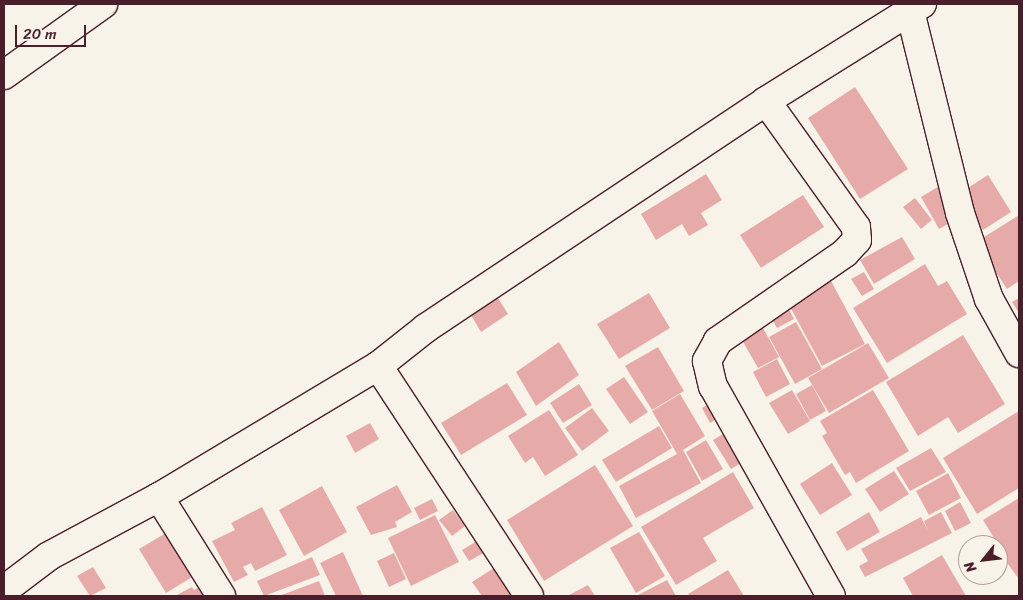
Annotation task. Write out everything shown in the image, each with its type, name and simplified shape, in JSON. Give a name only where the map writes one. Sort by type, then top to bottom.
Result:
[{"type":"street","points":[[4,75],[103,4]]},
{"type":"street","points":[[7,591],[49,556],[159,497],[378,366],[426,328],[766,101],[916,7],[960,213],[989,298],[1019,353]]},
{"type":"street","points":[[766,101],[856,227],[857,240],[845,253],[718,340],[707,361],[713,386],[830,596]]},
{"type":"street","points":[[378,366],[529,596]]},
{"type":"street","points":[[159,497],[221,596]]},
{"type":"building","points":[[855,87],[908,169],[860,199],[808,118]]},
{"type":"building","points":[[706,174],[722,200],[701,213],[708,225],[689,236],[682,224],[656,240],[641,214]]},
{"type":"building","points":[[988,175],[1011,212],[983,230],[960,193]]},
{"type":"building","points":[[941,185],[959,218],[939,229],[921,197]]},
{"type":"building","points":[[803,195],[824,227],[761,268],[740,235]]},
{"type":"building","points":[[915,198],[932,220],[921,229],[903,207]]},
{"type":"building","points":[[1019,215],[1019,281],[1007,289],[976,242]]},
{"type":"building","points":[[902,237],[915,259],[874,284],[860,260]]},
{"type":"building","points":[[925,264],[938,286],[947,281],[967,314],[887,363],[853,308]]},
{"type":"building","points":[[864,272],[874,289],[862,296],[851,279]]},
{"type":"building","points":[[831,281],[865,344],[822,366],[788,303]]},
{"type":"building","points":[[649,293],[670,328],[619,359],[597,324]]},
{"type":"building","points":[[498,298],[508,314],[481,332],[471,315]]},
{"type":"building","points":[[1019,298],[1019,313],[1012,302]]},
{"type":"building","points":[[787,306],[794,319],[777,328],[770,316]]},
{"type":"building","points":[[796,322],[822,369],[795,384],[769,337]]},
{"type":"building","points":[[763,328],[779,357],[758,368],[742,340]]},
{"type":"building","points":[[963,335],[1005,404],[958,433],[948,417],[918,436],[886,382]]},
{"type":"building","points":[[559,342],[579,375],[536,406],[516,372]]},
{"type":"building","points":[[868,343],[889,378],[829,413],[808,378]]},
{"type":"building","points":[[658,347],[684,391],[652,410],[625,366]]},
{"type":"building","points":[[777,359],[790,384],[766,397],[753,372]]},
{"type":"building","points":[[624,377],[648,412],[630,424],[606,389]]},
{"type":"building","points":[[507,383],[527,415],[461,455],[441,423]]},
{"type":"building","points":[[579,384],[592,405],[563,423],[550,403]]},
{"type":"building","points":[[812,385],[826,411],[810,420],[796,394]]},
{"type":"building","points":[[792,390],[810,421],[788,434],[769,403]]},
{"type":"building","points":[[873,390],[909,451],[856,483],[850,472],[845,475],[822,436],[827,433],[820,421]]},
{"type":"building","points":[[680,394],[705,436],[683,450],[701,483],[636,518],[619,486],[677,454],[652,411]]},
{"type":"building","points":[[717,399],[725,414],[710,423],[702,408]]},
{"type":"building","points":[[592,408],[609,431],[582,451],[565,428]]},
{"type":"building","points":[[549,410],[578,455],[545,476],[533,457],[525,463],[508,436]]},
{"type":"building","points":[[1019,411],[1019,488],[977,514],[943,458]]},
{"type":"building","points":[[370,423],[379,439],[355,453],[346,436]]},
{"type":"building","points":[[659,426],[672,448],[616,482],[602,460]]},
{"type":"building","points":[[728,431],[746,460],[731,469],[713,440]]},
{"type":"building","points":[[706,440],[723,469],[702,481],[686,452]]},
{"type":"building","points":[[931,448],[946,472],[910,491],[896,468]]},
{"type":"building","points":[[832,463],[852,495],[820,515],[800,484]]},
{"type":"building","points":[[595,465],[633,526],[544,581],[507,520]]},
{"type":"building","points":[[894,471],[909,494],[880,512],[865,489]]},
{"type":"building","points":[[733,472],[754,508],[703,538],[717,561],[676,585],[641,527]]},
{"type":"building","points":[[948,473],[961,498],[929,515],[916,491]]},
{"type":"building","points":[[397,485],[412,512],[395,522],[397,527],[371,535],[356,507]]},
{"type":"building","points":[[322,486],[347,532],[304,556],[279,510]]},
{"type":"building","points":[[1019,498],[1019,579],[1008,564],[1008,535],[992,535],[983,520]]},
{"type":"building","points":[[432,499],[438,511],[420,520],[414,508]]},
{"type":"building","points":[[960,502],[971,523],[955,531],[945,511]]},
{"type":"building","points":[[262,507],[287,555],[255,571],[251,563],[243,567],[248,575],[234,582],[212,541],[235,530],[231,523]]},
{"type":"building","points":[[453,510],[465,526],[452,536],[439,520]]},
{"type":"building","points":[[869,512],[880,532],[847,551],[836,532]]},
{"type":"building","points":[[941,512],[952,533],[865,577],[859,566],[868,561],[861,549],[921,517],[928,531],[924,521]]},
{"type":"building","points":[[435,515],[459,562],[411,586],[388,538]]},
{"type":"building","points":[[171,530],[197,574],[166,593],[139,549]]},
{"type":"building","points":[[639,532],[665,576],[636,593],[610,548]]},
{"type":"building","points":[[482,538],[489,550],[469,561],[462,550]]},
{"type":"building","points":[[343,552],[363,596],[336,596],[320,563]]},
{"type":"building","points":[[394,553],[406,579],[389,587],[377,561]]},
{"type":"building","points":[[942,555],[966,596],[913,596],[903,578]]},
{"type":"building","points":[[312,557],[320,575],[264,596],[257,581]]},
{"type":"building","points":[[93,567],[106,588],[90,596],[77,576]]},
{"type":"building","points":[[494,568],[512,596],[482,596],[472,582]]},
{"type":"building","points":[[728,570],[744,596],[690,596],[688,594]]},
{"type":"building","points":[[667,580],[676,596],[636,596]]},
{"type":"building","points":[[319,581],[325,596],[279,596]]},
{"type":"building","points":[[588,585],[595,596],[567,596]]},
{"type":"building","points":[[201,586],[206,596],[175,596],[192,587],[194,590]]}]
